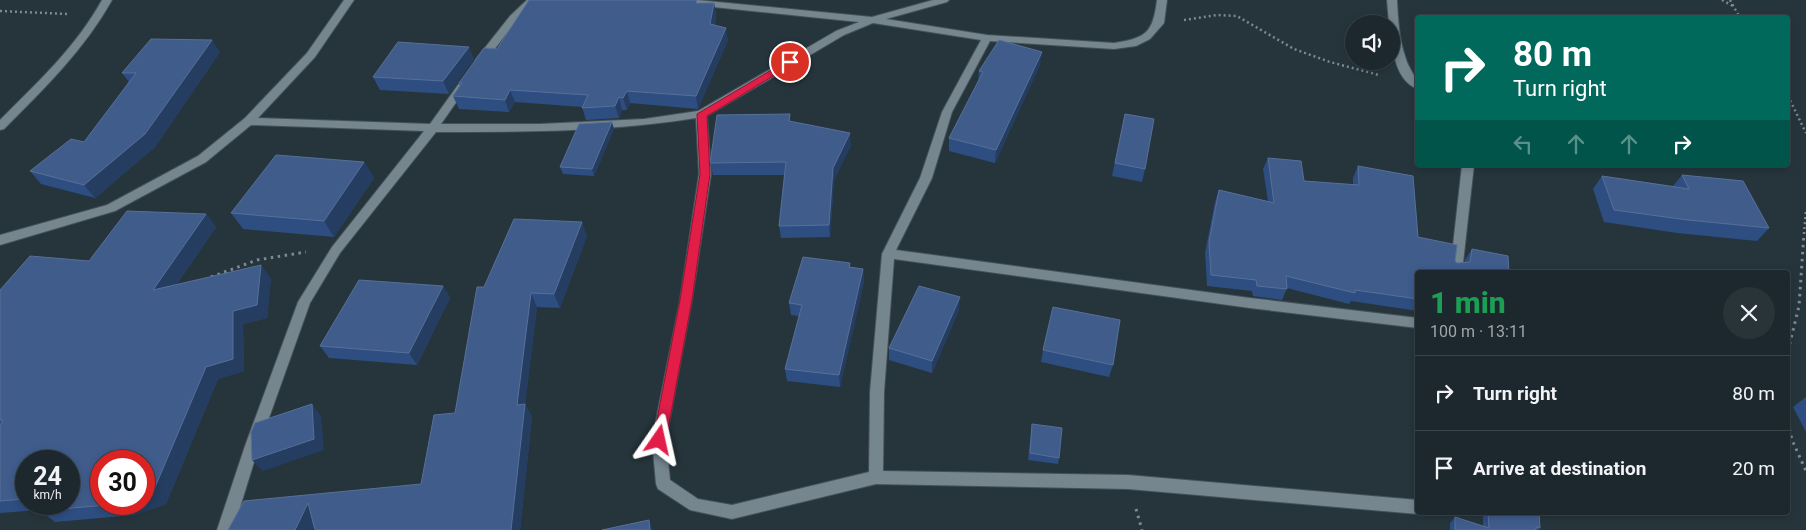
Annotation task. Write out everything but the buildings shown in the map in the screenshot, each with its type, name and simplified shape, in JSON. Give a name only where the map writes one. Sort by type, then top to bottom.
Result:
[{"type":"street","points":[[0,126],[79,42],[99,16],[107,0]]},
{"type":"street","points":[[0,240],[111,208],[202,159],[249,121],[310,55],[349,0]]},
{"type":"street","points":[[225,530],[252,446],[304,302],[336,250],[433,128],[478,64],[518,13],[529,2],[534,0]]},
{"type":"street","points":[[249,121],[433,128],[540,128],[644,123],[702,114],[840,33],[872,20],[944,0]]},
{"type":"street","points":[[687,3],[753,7],[872,20],[987,38],[1114,46],[1136,43],[1146,37],[1159,23],[1162,0]]},
{"type":"street","points":[[1392,0],[1394,36],[1404,68],[1415,84]]},
{"type":"street","points":[[876,477],[877,392],[888,254],[926,178],[947,112],[987,38]]},
{"type":"street","points":[[702,114],[705,174],[686,300],[659,440],[663,484],[695,505],[732,512],[876,477],[1128,482],[1415,507]]},
{"type":"street","points":[[1456,270],[1468,167]]},
{"type":"street","points":[[888,254],[1250,303],[1415,323]]},
{"type":"path","points":[[1722,0],[1733,6]]},
{"type":"path","points":[[1730,0],[1738,15]]},
{"type":"path","points":[[0,12],[99,16]]},
{"type":"path","points":[[1159,23],[1212,15],[1239,16],[1283,44],[1306,54],[1415,84]]},
{"type":"path","points":[[1790,100],[1806,133]]},
{"type":"path","points":[[1790,344],[1799,306],[1806,210]]},
{"type":"path","points":[[210,277],[244,263],[283,253],[336,250]]},
{"type":"path","points":[[1790,431],[1806,471]]},
{"type":"route","points":[[659,440],[686,300],[705,174],[702,114],[790,62]]}]
